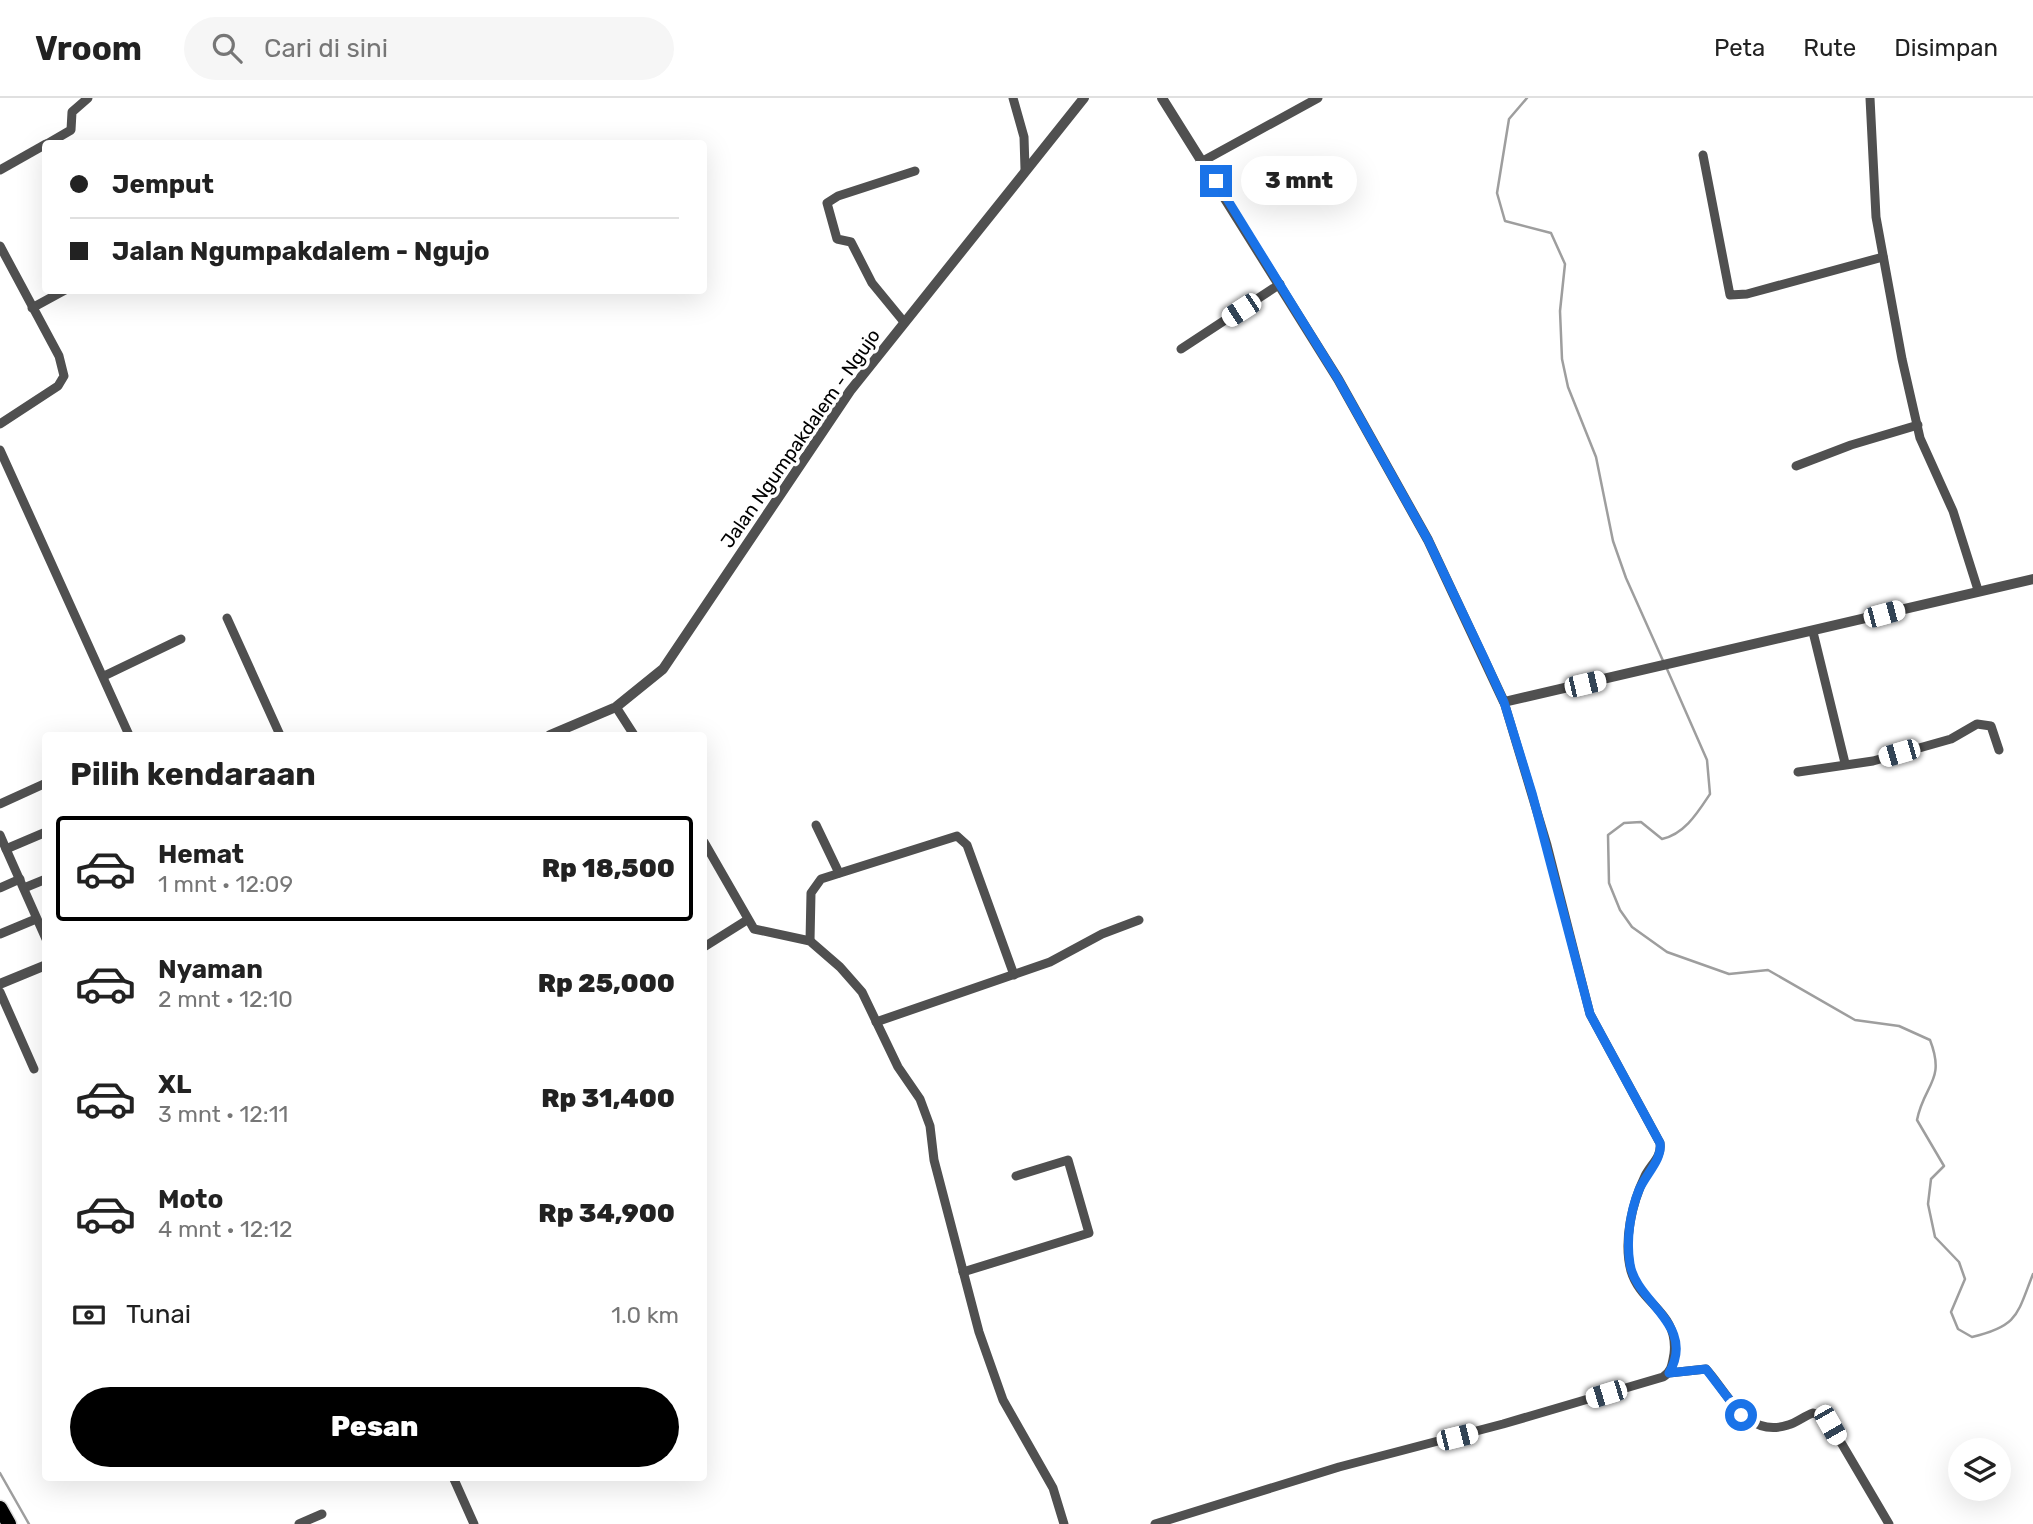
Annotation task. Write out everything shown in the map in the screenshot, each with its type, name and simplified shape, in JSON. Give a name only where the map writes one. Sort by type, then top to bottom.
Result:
[{"type":"main road","points":[[0,1508],[9,1524]]},
{"type":"street","points":[[53,140],[71,130],[72,112],[88,98]]},
{"type":"street","points":[[1013,98],[1024,137],[1026,169]]},
{"type":"street","name":"Jalan Ngumpakdalem - Ngujo","points":[[557,732],[616,707],[663,668],[850,391],[1084,98]]},
{"type":"street","points":[[1162,98],[1338,379],[1428,540],[1504,702],[1547,845],[1590,1014],[1660,1143],[1661,1153],[1638,1192],[1632,1214],[1629,1252],[1632,1275],[1671,1325],[1674,1349],[1669,1373]]},
{"type":"street","points":[[1203,161],[1318,98]]},
{"type":"street","points":[[1870,98],[1876,217],[1918,425],[1930,464],[1952,511],[1978,590]]},
{"type":"street","points":[[0,170],[42,146]]},
{"type":"street","points":[[1703,155],[1730,295],[1747,294],[1883,257]]},
{"type":"street","points":[[904,322],[883,300],[851,242],[837,239],[827,203],[838,196],[915,171]]},
{"type":"street","points":[[0,246],[62,364],[64,376],[58,386],[0,424]]},
{"type":"street","points":[[1181,349],[1280,284]]},
{"type":"street","points":[[32,308],[58,294]]},
{"type":"street","points":[[1796,466],[1918,425]]},
{"type":"street","points":[[0,450],[128,732]]},
{"type":"street","points":[[1504,702],[2033,579]]},
{"type":"street","points":[[227,618],[279,732]]},
{"type":"street","points":[[1814,632],[1845,763]]},
{"type":"street","points":[[104,677],[181,639]]},
{"type":"street","points":[[616,707],[632,732]]},
{"type":"street","points":[[1798,772],[1873,761],[1938,742],[1978,724],[1991,726],[1999,750]]},
{"type":"street","points":[[0,804],[42,785]]},
{"type":"street","points":[[816,825],[839,873]]},
{"type":"street","points":[[6,849],[42,834]]},
{"type":"street","points":[[0,835],[42,931]]},
{"type":"street","points":[[810,941],[815,885],[839,873],[949,838],[963,839],[1014,975]]},
{"type":"street","points":[[707,847],[754,929],[810,941],[862,992],[898,1067],[925,1110],[934,1160],[979,1332],[1003,1401],[1053,1488],[1064,1524]]},
{"type":"street","points":[[0,888],[42,879]]},
{"type":"street","points":[[0,934],[36,919]]},
{"type":"street","points":[[707,945],[747,920]]},
{"type":"street","points":[[876,1022],[1050,962],[1102,934],[1139,920]]},
{"type":"street","points":[[0,984],[42,967]]},
{"type":"street","points":[[0,992],[34,1069]]},
{"type":"street","points":[[964,1272],[1089,1233],[1068,1160],[1016,1177]]},
{"type":"street","points":[[1155,1524],[1339,1467],[1581,1402],[1669,1373],[1706,1369],[1741,1415],[1754,1423],[1787,1426],[1813,1413],[1826,1417],[1889,1524]]},
{"type":"street","points":[[455,1481],[474,1524]]},
{"type":"street","points":[[299,1524],[322,1514]]},
{"type":"waterway","points":[[1527,98],[1509,119],[1497,193],[1505,221],[1551,233],[1565,264],[1560,311],[1562,359],[1568,387],[1596,457],[1613,541],[1626,578],[1664,663]]},
{"type":"waterway","points":[[1667,669],[1707,760],[1710,794],[1690,821],[1670,836],[1662,839],[1641,822],[1624,823],[1608,835],[1609,883],[1620,910],[1632,927],[1667,952],[1729,974],[1768,970],[1855,1020],[1899,1026],[1930,1040],[1936,1065],[1935,1074],[1917,1120],[1944,1166],[1931,1179],[1928,1204],[1935,1237],[1959,1262],[1965,1279],[1951,1312],[1958,1329],[1972,1337],[2008,1323],[2019,1309],[2033,1274]]},
{"type":"waterway","points":[[0,1473],[29,1524]]},
{"type":"route","points":[[1216,181],[1338,379],[1428,540],[1504,702],[1547,845],[1579,981],[1590,1014],[1661,1147],[1661,1153],[1651,1165],[1638,1192],[1632,1214],[1629,1252],[1632,1275],[1671,1325],[1674,1349],[1669,1373],[1706,1369],[1741,1415]]}]
